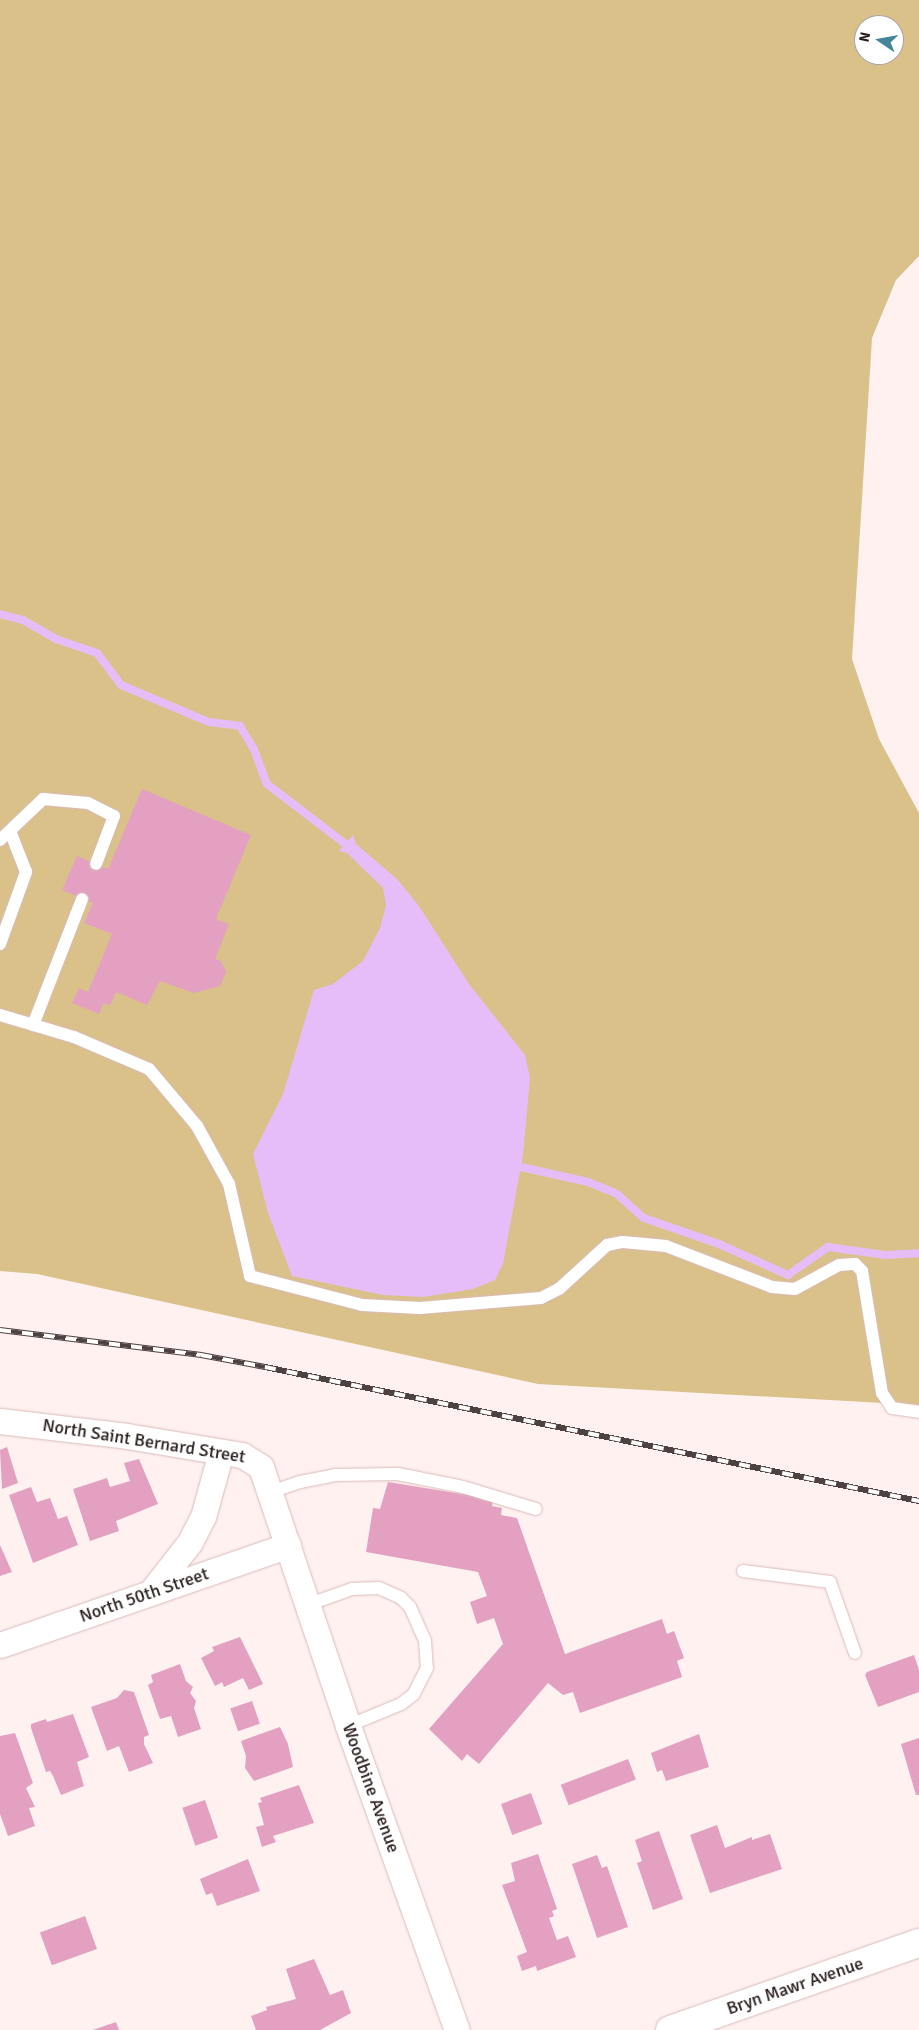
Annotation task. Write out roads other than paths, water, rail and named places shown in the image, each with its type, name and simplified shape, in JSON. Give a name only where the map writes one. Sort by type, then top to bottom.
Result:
[{"type":"street","name":"North Saint Bernard Street","points":[[0,1421],[127,1436],[221,1452],[255,1460],[261,1466],[288,1545]]},
{"type":"street","points":[[151,1592],[178,1559],[199,1526],[210,1499],[221,1452]]},
{"type":"street","name":"North 50th Street","points":[[0,1645],[288,1545]]},
{"type":"street","name":"Woodbine Avenue","points":[[288,1545],[348,1726],[457,2030]]},
{"type":"street","name":"Bryn Mawr Avenue","points":[[670,2030],[919,1942]]},
{"type":"lane","points":[[0,840],[43,799],[88,803],[114,816],[96,864]]},
{"type":"lane","points":[[0,944],[26,872],[10,831]]},
{"type":"lane","points":[[33,1025],[82,899]]},
{"type":"lane","points":[[0,1015],[74,1037],[149,1069],[197,1126],[229,1184],[250,1276],[362,1304],[420,1308],[541,1298],[559,1289],[607,1245],[623,1242],[666,1246],[772,1287],[795,1288],[839,1265],[855,1264],[862,1271],[882,1393],[892,1408],[919,1412]]},
{"type":"lane","points":[[271,1492],[300,1482],[335,1475],[398,1474],[463,1487],[536,1509]]},
{"type":"lane","points":[[743,1571],[830,1582],[855,1653]]},
{"type":"lane","points":[[307,1605],[352,1589],[380,1588],[396,1595],[410,1607],[425,1641],[427,1668],[414,1694],[401,1704],[348,1726]]},
{"type":"waterway","points":[[0,614],[23,620],[56,639],[97,653],[121,685],[209,722],[240,726],[254,749],[267,784],[352,849]]},
{"type":"waterway","points":[[512,1165],[588,1182],[617,1194],[644,1218],[719,1244],[788,1275],[828,1247],[885,1255],[919,1253]]},
{"type":"railway","points":[[0,1330],[201,1355],[919,1501]]}]
